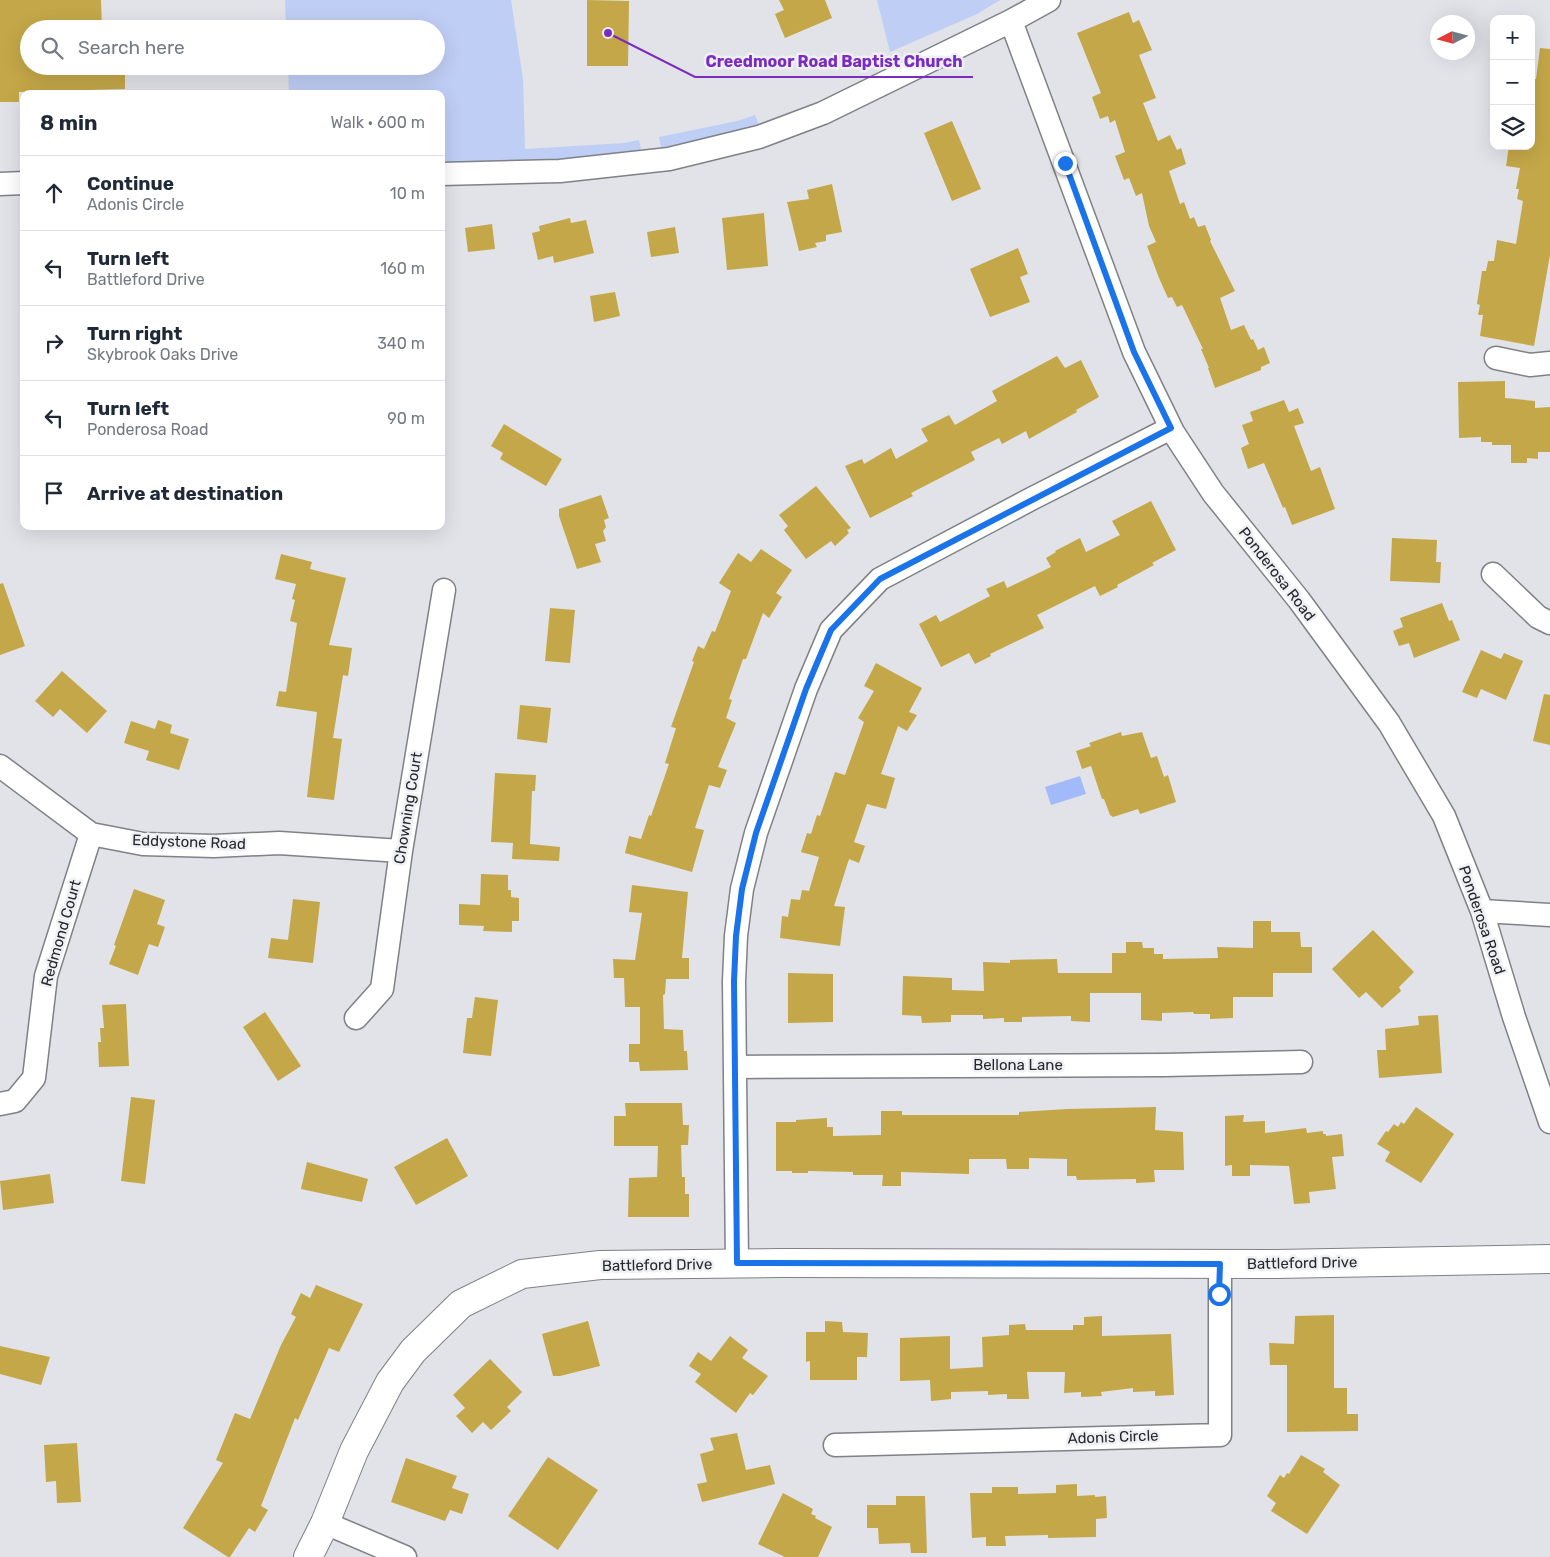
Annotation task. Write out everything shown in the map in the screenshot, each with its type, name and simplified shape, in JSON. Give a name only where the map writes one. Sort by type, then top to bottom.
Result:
[{"type":"street","points":[[445,174],[560,172],[669,159],[759,137],[823,113],[1011,21],[1049,0]]},
{"type":"street","name":"Ponderosa Road","points":[[1011,21],[1134,352],[1171,428],[1213,493],[1299,600],[1389,724],[1444,816],[1482,911],[1514,1017],[1550,1122]]},
{"type":"street","points":[[0,184],[20,183]]},
{"type":"street","points":[[1496,358],[1530,365],[1550,363]]},
{"type":"street","points":[[737,1263],[734,981],[736,936],[742,889],[759,824],[806,689],[831,630],[880,579],[1171,428]]},
{"type":"street","points":[[1493,574],[1538,617],[1550,623]]},
{"type":"street","name":"Chowning Court","points":[[356,1018],[382,989],[401,851],[444,590]]},
{"type":"street","name":"Eddystone Road","points":[[0,766],[91,834],[143,844],[214,846],[279,843],[401,851]]},
{"type":"street","name":"Redmond Court","points":[[0,1104],[15,1101],[34,1078],[46,976],[91,834]]},
{"type":"street","points":[[1482,911],[1550,915]]},
{"type":"street","name":"Bellona Lane","points":[[736,1067],[1164,1065],[1301,1062]]},
{"type":"street","name":"Battleford Drive","points":[[308,1557],[325,1523],[354,1451],[390,1382],[413,1351],[461,1304],[522,1274],[600,1265],[737,1263],[1220,1264],[1550,1259]]},
{"type":"street","name":"Adonis Circle","points":[[835,1445],[1220,1434],[1220,1264]]},
{"type":"street","points":[[325,1523],[405,1557]]},
{"type":"shaded area","points":[[285,0],[511,0],[523,79],[525,149],[624,143],[639,140],[641,149],[633,156],[587,160],[445,165],[445,90],[289,90],[288,75],[445,75],[445,20],[286,20]]},
{"type":"shaded area","points":[[877,0],[1000,0],[977,14],[890,52]]},
{"type":"shaded area","points":[[755,115],[760,127],[672,150],[661,148],[659,137],[737,121]]},
{"type":"shaded area","points":[[1080,776],[1086,794],[1051,805],[1045,787]]},
{"type":"building","points":[[0,0],[101,0],[102,20],[20,20],[20,75],[125,75],[125,89],[20,90],[19,102],[0,102]]},
{"type":"building","points":[[587,0],[629,1],[628,66],[587,66]]},
{"type":"building","points":[[779,0],[825,0],[832,18],[785,38],[775,14],[784,10]]},
{"type":"building","points":[[1129,12],[1133,23],[1139,20],[1152,50],[1139,55],[1156,98],[1143,103],[1158,141],[1170,135],[1177,150],[1181,148],[1186,164],[1169,171],[1180,204],[1184,202],[1190,219],[1194,217],[1198,227],[1205,225],[1210,241],[1235,291],[1220,298],[1231,330],[1244,325],[1258,350],[1264,347],[1270,363],[1261,367],[1261,370],[1215,388],[1201,349],[1203,349],[1182,305],[1177,307],[1172,297],[1168,298],[1159,278],[1147,246],[1156,242],[1149,226],[1142,193],[1136,196],[1129,178],[1124,180],[1115,156],[1125,152],[1115,120],[1110,123],[1108,116],[1100,119],[1092,97],[1101,93],[1077,33]]},
{"type":"building","points":[[1540,48],[1550,49],[1550,255],[1534,346],[1480,336],[1483,315],[1478,315],[1480,305],[1477,304],[1482,271],[1486,271],[1488,261],[1494,261],[1497,240],[1516,244],[1523,201],[1517,199],[1519,189],[1516,189],[1520,168],[1506,166],[1508,150],[1535,150],[1536,79]]},
{"type":"building","points":[[952,121],[981,189],[952,201],[924,133]]},
{"type":"building","points":[[832,184],[842,232],[826,235],[826,241],[815,243],[817,247],[799,251],[787,202],[809,199],[807,190]]},
{"type":"building","points":[[764,213],[768,266],[727,270],[722,218]]},
{"type":"building","points":[[570,218],[571,223],[586,220],[594,253],[554,263],[553,256],[538,260],[532,233],[540,231],[539,226]]},
{"type":"building","points":[[492,224],[495,249],[468,252],[465,228]]},
{"type":"building","points":[[675,227],[679,253],[651,257],[647,232]]},
{"type":"building","points":[[1018,248],[1028,274],[1020,277],[1030,302],[990,317],[970,269]]},
{"type":"building","points":[[615,292],[620,316],[594,322],[590,296]]},
{"type":"building","points":[[1057,356],[1065,368],[1081,360],[1099,397],[1076,410],[1077,412],[1029,439],[1026,431],[1002,444],[999,438],[971,452],[975,460],[911,493],[913,496],[870,518],[845,466],[862,459],[864,464],[891,448],[896,459],[928,441],[921,429],[949,415],[955,425],[997,401],[992,391]]},
{"type":"building","points":[[1505,381],[1505,398],[1535,401],[1535,408],[1550,407],[1550,452],[1538,452],[1538,459],[1527,458],[1527,463],[1511,463],[1511,445],[1492,445],[1492,442],[1481,442],[1481,437],[1459,438],[1458,382]]},
{"type":"building","points":[[1284,400],[1289,412],[1298,408],[1304,423],[1294,426],[1311,471],[1320,467],[1335,509],[1292,525],[1264,463],[1248,469],[1241,448],[1249,444],[1242,425],[1253,421],[1250,412]]},
{"type":"building","points":[[504,424],[562,459],[546,486],[500,459],[503,453],[491,446]]},
{"type":"building","points":[[816,486],[851,528],[847,530],[849,533],[835,546],[831,541],[806,559],[784,530],[788,526],[779,515]]},
{"type":"building","points":[[601,495],[609,518],[604,520],[606,527],[603,531],[606,541],[595,544],[601,562],[577,569],[559,516],[559,509]]},
{"type":"building","points":[[1151,501],[1176,550],[1152,563],[1154,565],[1117,585],[1118,587],[1100,596],[1095,586],[1037,615],[1044,628],[990,654],[991,656],[975,664],[969,653],[941,667],[919,624],[936,615],[940,622],[990,596],[986,589],[1004,581],[1007,588],[1051,567],[1046,558],[1080,538],[1086,552],[1120,535],[1112,521]]},
{"type":"building","points":[[1392,538],[1437,540],[1436,562],[1441,562],[1440,583],[1390,581]]},
{"type":"building","points":[[761,549],[792,570],[776,593],[782,597],[769,618],[763,613],[746,659],[743,659],[729,699],[732,700],[726,718],[736,723],[718,767],[727,770],[720,788],[709,785],[695,828],[704,830],[692,872],[625,853],[629,836],[641,839],[649,815],[651,816],[669,764],[665,763],[676,728],[671,727],[694,662],[692,661],[698,646],[704,649],[712,631],[715,632],[731,591],[719,583],[738,553],[751,562]]},
{"type":"building","points":[[281,554],[312,562],[310,569],[346,578],[329,645],[352,648],[348,676],[343,675],[333,738],[342,739],[334,800],[307,797],[317,712],[276,706],[279,691],[286,692],[297,623],[290,621],[295,600],[292,599],[296,584],[275,579]]},
{"type":"building","points":[[3,583],[25,646],[0,655],[0,584]]},
{"type":"building","points":[[1442,603],[1449,621],[1452,620],[1460,640],[1414,658],[1409,643],[1399,646],[1393,631],[1403,627],[1400,618]]},
{"type":"building","points":[[550,608],[575,610],[570,663],[545,661]]},
{"type":"building","points":[[1481,650],[1501,659],[1504,653],[1523,661],[1506,700],[1481,689],[1477,698],[1462,692]]},
{"type":"building","points":[[876,663],[922,688],[909,712],[917,715],[907,731],[898,726],[881,774],[895,778],[886,809],[867,804],[854,842],[865,846],[859,863],[849,859],[834,906],[845,907],[840,946],[780,938],[782,916],[788,917],[791,899],[800,900],[802,890],[809,891],[819,857],[801,852],[807,833],[811,834],[817,815],[820,816],[835,772],[845,775],[864,722],[858,718],[874,691],[864,686]]},
{"type":"building","points":[[62,671],[107,711],[87,733],[60,709],[53,717],[35,701]]},
{"type":"building","points":[[1544,694],[1550,695],[1550,745],[1533,741]]},
{"type":"building","points":[[520,705],[551,708],[547,743],[517,739]]},
{"type":"building","points":[[158,720],[172,725],[170,733],[189,739],[179,770],[146,760],[149,751],[124,743],[131,721],[155,729]]},
{"type":"building","points":[[1121,732],[1122,736],[1142,732],[1151,758],[1157,756],[1164,777],[1168,775],[1176,802],[1140,814],[1138,809],[1113,817],[1110,815],[1104,799],[1102,799],[1091,766],[1082,769],[1076,751],[1091,746],[1089,743]]},
{"type":"building","points":[[495,773],[536,775],[535,791],[532,791],[530,844],[560,847],[559,861],[512,859],[513,843],[491,842]]},
{"type":"building","points":[[481,874],[508,875],[508,890],[511,890],[511,897],[519,898],[519,921],[512,921],[512,932],[483,931],[484,926],[459,925],[459,904],[480,905]]},
{"type":"building","points":[[632,885],[688,892],[682,958],[689,958],[689,979],[666,979],[665,994],[663,995],[664,1029],[683,1030],[684,1051],[687,1051],[688,1070],[640,1071],[639,1062],[629,1062],[629,1044],[640,1044],[640,1007],[625,1007],[624,978],[614,978],[613,959],[635,960],[642,913],[629,912]]},
{"type":"building","points":[[134,889],[165,900],[157,924],[165,927],[158,947],[149,944],[138,975],[109,964]]},
{"type":"building","points":[[293,899],[320,902],[313,963],[268,958],[271,938],[288,940]]},
{"type":"building","points":[[1253,921],[1271,921],[1271,932],[1300,932],[1301,947],[1312,947],[1312,973],[1273,973],[1273,997],[1233,997],[1233,1018],[1210,1019],[1210,1014],[1194,1014],[1193,1012],[1162,1013],[1162,1021],[1141,1020],[1141,993],[1090,993],[1090,1022],[1071,1021],[1071,1016],[1022,1017],[1022,1022],[1004,1022],[1004,1018],[983,1019],[983,1015],[951,1015],[951,1022],[922,1023],[921,1016],[902,1015],[903,976],[952,978],[952,990],[984,991],[983,962],[1010,963],[1010,960],[1057,959],[1058,973],[1112,973],[1112,953],[1126,953],[1126,942],[1142,942],[1143,948],[1154,948],[1154,954],[1163,954],[1163,959],[1218,958],[1217,947],[1253,948]]},
{"type":"building","points":[[1373,930],[1414,972],[1399,987],[1401,991],[1382,1008],[1366,992],[1359,998],[1332,969]]},
{"type":"building","points":[[788,973],[833,974],[833,1022],[788,1023]]},
{"type":"building","points":[[475,997],[498,1000],[491,1056],[463,1053],[467,1018],[472,1018]]},
{"type":"building","points":[[126,1004],[129,1066],[99,1067],[98,1042],[101,1042],[100,1028],[104,1028],[102,1005]]},
{"type":"building","points":[[265,1012],[301,1066],[278,1081],[243,1027]]},
{"type":"building","points":[[1438,1015],[1442,1073],[1379,1078],[1377,1050],[1386,1050],[1385,1029],[1419,1025],[1418,1016]]},
{"type":"building","points":[[131,1097],[155,1100],[145,1184],[121,1181]]},
{"type":"building","points":[[625,1103],[682,1103],[683,1125],[689,1125],[688,1145],[681,1145],[682,1177],[685,1177],[685,1194],[689,1194],[689,1217],[628,1217],[629,1178],[657,1177],[658,1146],[614,1146],[614,1116],[626,1116]]},
{"type":"building","points":[[1156,1107],[1155,1130],[1183,1132],[1184,1170],[1154,1170],[1155,1182],[1136,1183],[1136,1179],[1077,1180],[1076,1176],[1067,1176],[1067,1159],[1029,1158],[1029,1169],[1007,1169],[1006,1159],[969,1159],[969,1174],[901,1172],[901,1186],[882,1186],[883,1175],[853,1175],[853,1172],[808,1171],[808,1173],[792,1173],[792,1171],[776,1171],[776,1122],[796,1122],[796,1120],[827,1118],[827,1127],[833,1127],[833,1136],[881,1135],[881,1111],[902,1111],[902,1115],[1019,1115],[1019,1112],[1067,1109]]},
{"type":"building","points":[[1416,1107],[1454,1134],[1421,1183],[1385,1161],[1390,1152],[1377,1144],[1386,1131],[1388,1132],[1394,1124],[1398,1127],[1401,1122],[1404,1124]]},
{"type":"building","points":[[1244,1115],[1243,1122],[1265,1121],[1265,1133],[1306,1128],[1307,1133],[1323,1131],[1323,1134],[1326,1134],[1326,1136],[1342,1134],[1344,1156],[1332,1157],[1336,1189],[1309,1192],[1310,1203],[1294,1204],[1289,1166],[1250,1165],[1250,1176],[1232,1176],[1232,1165],[1225,1166],[1225,1116]]},
{"type":"building","points":[[447,1138],[468,1176],[416,1205],[394,1167]]},
{"type":"building","points":[[307,1162],[368,1179],[362,1202],[301,1189]]},
{"type":"building","points":[[50,1174],[54,1203],[3,1210],[0,1181]]},
{"type":"building","points":[[316,1285],[363,1304],[339,1352],[329,1348],[298,1420],[295,1418],[261,1506],[268,1510],[255,1532],[249,1528],[230,1557],[228,1557],[183,1528],[223,1463],[216,1460],[235,1413],[250,1419],[281,1345],[296,1317],[291,1314],[301,1293],[310,1298]]},
{"type":"building","points":[[1334,1315],[1334,1388],[1347,1388],[1347,1414],[1358,1414],[1358,1431],[1287,1432],[1287,1365],[1270,1365],[1269,1343],[1294,1344],[1295,1316]]},
{"type":"building","points":[[1102,1316],[1102,1336],[1171,1334],[1174,1395],[1155,1396],[1155,1391],[1133,1392],[1133,1388],[1101,1392],[1102,1396],[1081,1397],[1081,1392],[1064,1393],[1065,1372],[1027,1372],[1029,1399],[1007,1399],[1007,1394],[988,1395],[988,1391],[951,1392],[951,1399],[931,1401],[930,1380],[900,1381],[900,1338],[950,1336],[950,1369],[983,1367],[982,1337],[1009,1335],[1009,1325],[1025,1324],[1026,1330],[1073,1330],[1073,1325],[1084,1325],[1084,1317]]},
{"type":"building","points":[[588,1321],[600,1366],[553,1376],[542,1334]]},
{"type":"building","points":[[825,1321],[842,1322],[843,1332],[868,1333],[867,1357],[857,1357],[857,1380],[810,1380],[810,1361],[806,1362],[806,1332],[825,1332]]},
{"type":"building","points":[[730,1336],[748,1350],[742,1358],[768,1376],[753,1395],[750,1393],[736,1413],[695,1382],[701,1374],[689,1366],[698,1352],[711,1361]]},
{"type":"building","points":[[0,1346],[50,1357],[41,1385],[0,1374]]},
{"type":"building","points":[[490,1359],[522,1392],[507,1407],[511,1411],[491,1430],[483,1422],[472,1433],[456,1416],[465,1408],[453,1395]]},
{"type":"building","points":[[737,1433],[746,1470],[770,1465],[775,1484],[702,1502],[697,1484],[707,1482],[700,1454],[714,1450],[710,1438]]},
{"type":"building","points":[[77,1443],[81,1502],[57,1503],[56,1481],[46,1482],[44,1445]]},
{"type":"building","points":[[1301,1455],[1325,1469],[1323,1472],[1340,1485],[1307,1534],[1271,1511],[1276,1503],[1267,1496],[1280,1475],[1284,1478],[1287,1473],[1289,1474]]},
{"type":"building","points":[[548,1457],[598,1490],[558,1550],[508,1516]]},
{"type":"building","points":[[406,1458],[457,1476],[452,1488],[469,1494],[462,1514],[450,1510],[445,1521],[391,1502]]},
{"type":"building","points":[[1077,1484],[1077,1496],[1106,1496],[1107,1518],[1096,1519],[1096,1537],[1048,1538],[1048,1535],[1005,1536],[1006,1546],[986,1546],[986,1537],[972,1538],[970,1493],[992,1493],[992,1487],[1018,1487],[1018,1494],[1056,1493],[1056,1485]]},
{"type":"building","points":[[783,1493],[813,1509],[811,1514],[816,1516],[815,1518],[832,1527],[818,1557],[785,1557],[758,1544]]},
{"type":"building","points":[[896,1496],[925,1496],[927,1553],[911,1553],[910,1543],[879,1544],[878,1528],[867,1528],[867,1505],[896,1505]]},
{"type":"place","name":"Creedmoor Road Baptist Church","points":[[608,33]]},
{"type":"route","points":[[1065,163],[1134,352],[1171,428],[880,579],[831,630],[806,689],[756,833],[742,889],[736,936],[734,981],[737,1263],[1220,1264],[1219,1294]]}]
